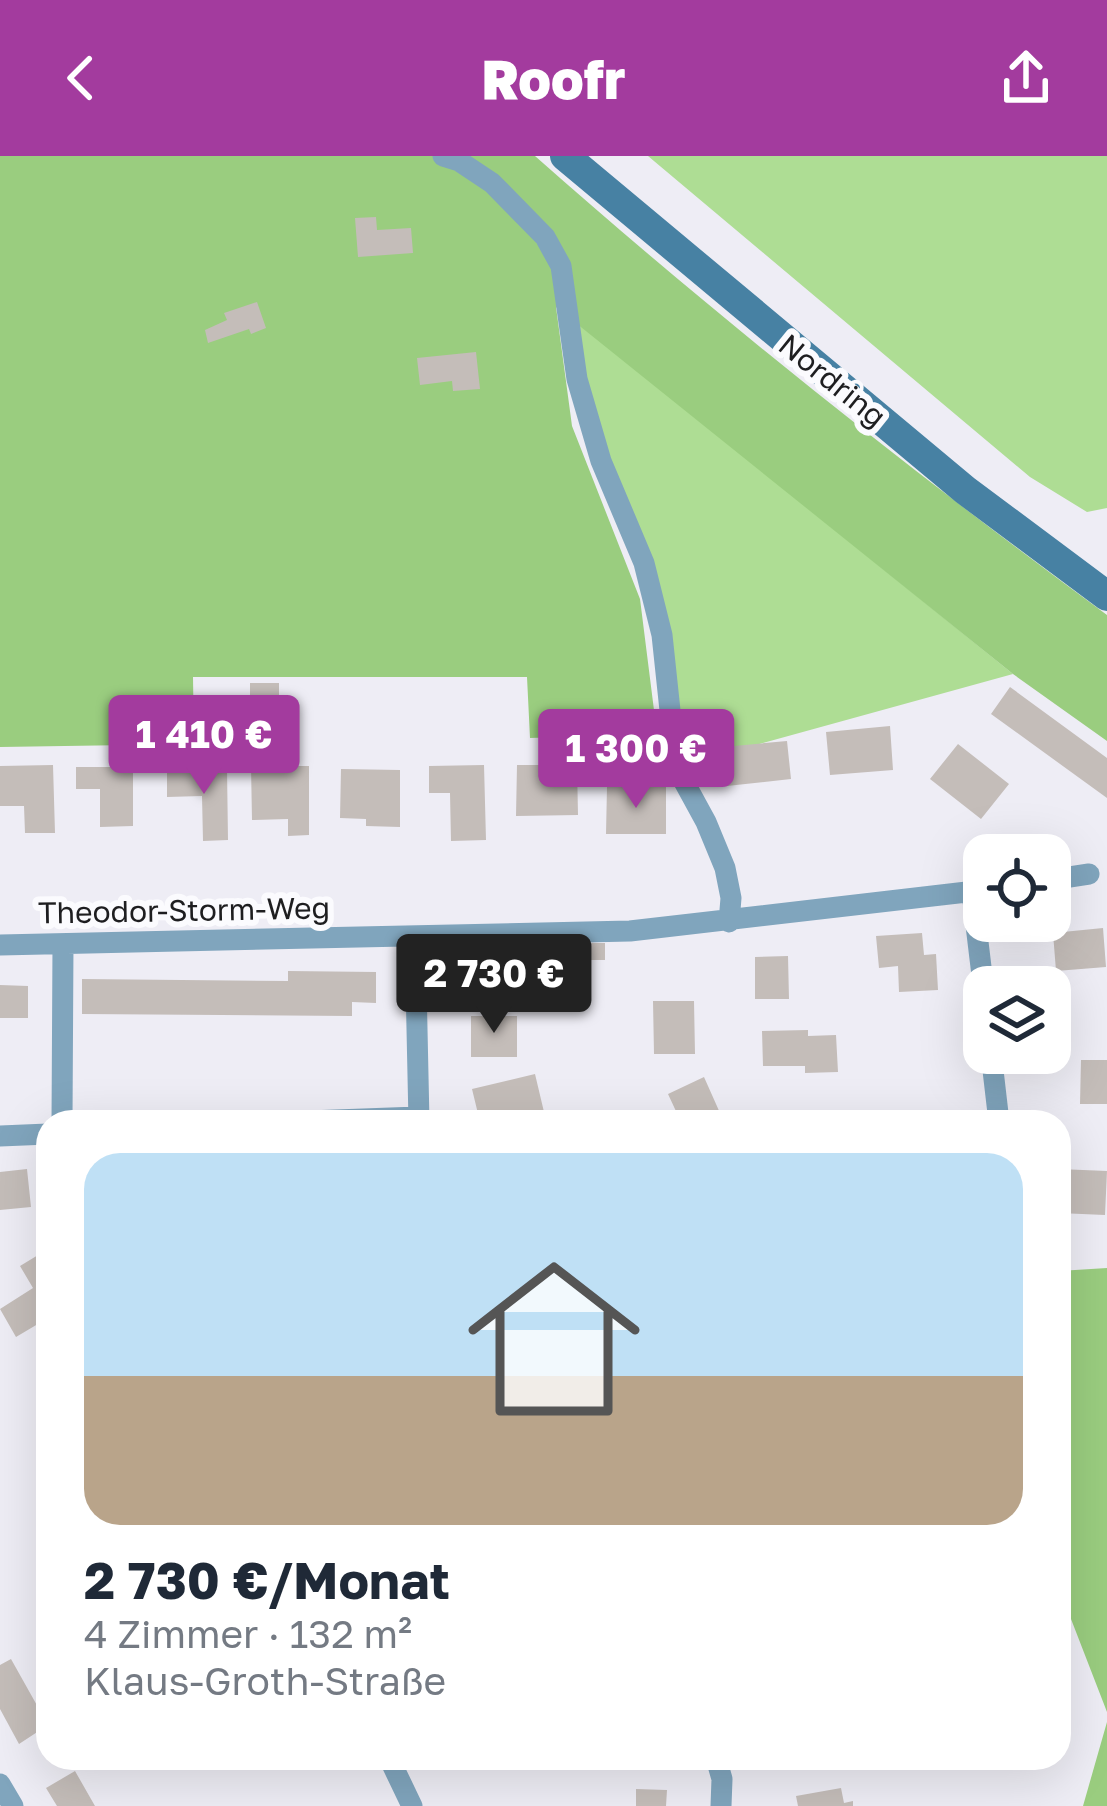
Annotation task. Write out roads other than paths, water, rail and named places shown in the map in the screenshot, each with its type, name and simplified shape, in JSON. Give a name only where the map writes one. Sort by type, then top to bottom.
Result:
[{"type":"street","points":[[442,156],[459,161],[492,183],[545,236],[561,266],[577,379],[601,461],[644,563],[662,634],[676,767],[724,868],[729,922]]},
{"type":"street","name":"Nordring","points":[[565,156],[947,476],[1107,596]]},
{"type":"street","points":[[1071,877],[1089,874]]},
{"type":"street","name":"Theodor-Storm-Weg","points":[[0,945],[629,931],[963,893]]},
{"type":"street","points":[[415,936],[418,1110]]},
{"type":"street","points":[[62,1110],[63,944]]},
{"type":"street","points":[[993,1074],[998,1110]]},
{"type":"street","points":[[0,1136],[36,1134]]},
{"type":"street","points":[[395,1770],[412,1806]]},
{"type":"street","points":[[719,1770],[721,1806]]},
{"type":"street","points":[[0,1784],[13,1806]]}]
